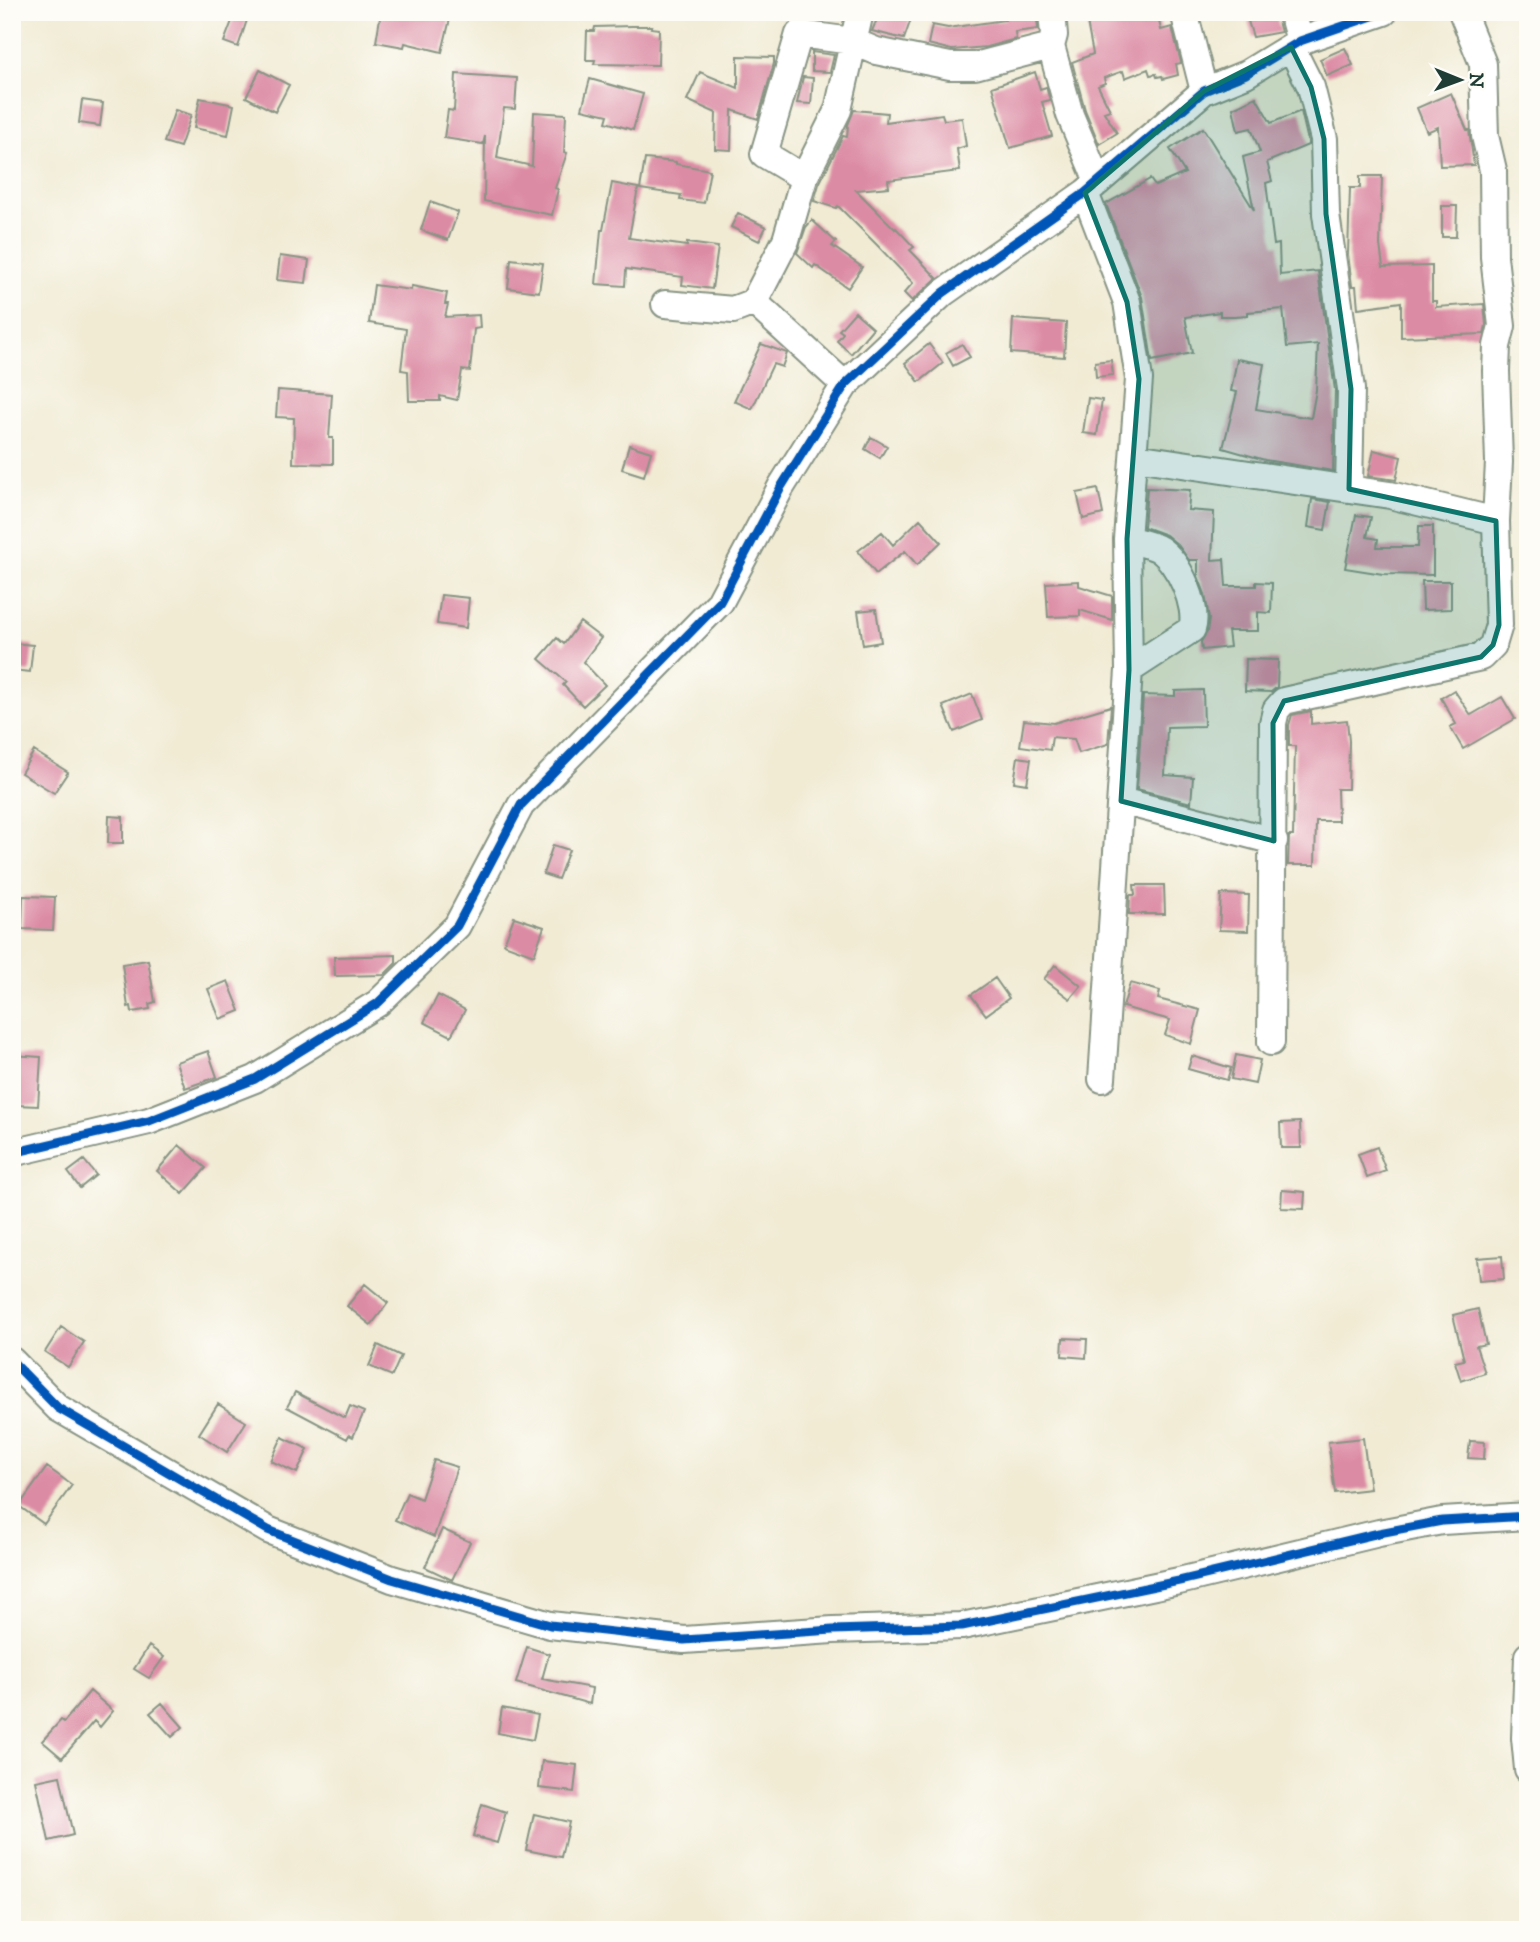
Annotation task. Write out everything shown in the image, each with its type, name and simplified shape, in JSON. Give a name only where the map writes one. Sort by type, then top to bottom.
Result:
[{"type":"street","points":[[665,304],[733,310],[754,302],[786,240],[804,178],[838,110],[860,12]]},
{"type":"street","points":[[1052,12],[1054,35],[1051,46],[1126,302],[1139,379],[1127,539],[1129,670],[1102,1079]]},
{"type":"street","points":[[1184,12],[1204,91]]},
{"type":"street","points":[[1293,12],[1295,44],[1311,88],[1324,139],[1326,214],[1351,389],[1349,489]]},
{"type":"street","points":[[12,1153],[149,1121],[255,1079],[378,1003],[457,926],[521,805],[720,602],[781,487],[845,385],[943,293],[1092,187],[1204,91],[1246,74],[1295,44],[1384,12]]},
{"type":"street","points":[[1271,1042],[1273,723],[1276,710],[1284,701],[1481,657],[1493,645],[1499,625],[1496,371],[1497,346],[1502,326],[1494,257],[1493,170],[1485,136],[1483,64],[1462,12]]},
{"type":"street","points":[[804,178],[764,154],[799,34],[852,41],[876,51],[950,66],[975,66],[1051,46]]},
{"type":"street","points":[[754,302],[845,385]]},
{"type":"street","points":[[1135,457],[1390,495],[1496,521]]},
{"type":"street","points":[[1127,539],[1159,549],[1171,562],[1188,594],[1195,619],[1192,629],[1129,670]]},
{"type":"street","points":[[1121,801],[1274,841]]},
{"type":"street","points":[[12,1361],[58,1408],[268,1530],[391,1579],[550,1625],[684,1640],[833,1630],[962,1626],[1179,1581],[1442,1521],[1528,1516]]},
{"type":"street","points":[[1528,1656],[1525,1738],[1528,1769]]},
{"type":"highlighted area","points":[[1291,47],[1311,87],[1324,139],[1326,214],[1351,389],[1349,489],[1496,521],[1499,625],[1493,645],[1481,657],[1284,701],[1273,723],[1274,841],[1121,801],[1129,670],[1127,539],[1139,379],[1127,302],[1085,193],[1204,91]]},
{"type":"building","points":[[381,12],[415,15],[415,12],[422,12],[450,19],[442,52],[405,43],[404,47],[376,42]]},
{"type":"building","points":[[880,12],[895,12],[911,19],[904,39],[872,31]]},
{"type":"building","points":[[1004,12],[1036,12],[1038,29],[1015,32],[1016,39],[986,47],[952,50],[928,44],[932,25],[948,28],[1005,20]]},
{"type":"building","points":[[1109,12],[1157,12],[1161,30],[1172,27],[1181,63],[1176,64],[1178,75],[1163,79],[1156,74],[1150,75],[1148,69],[1125,78],[1123,71],[1104,78],[1105,83],[1098,86],[1110,110],[1104,112],[1117,133],[1099,144],[1085,110],[1072,62],[1093,54],[1086,17]]},
{"type":"building","points":[[234,16],[247,20],[238,47],[224,42]]},
{"type":"building","points":[[1277,18],[1281,32],[1253,37],[1248,21]]},
{"type":"building","points":[[652,26],[651,28],[659,29],[658,65],[594,64],[595,60],[586,60],[587,31],[594,31],[595,27]]},
{"type":"building","points":[[1345,48],[1353,65],[1327,76],[1320,59]]},
{"type":"building","points":[[812,52],[834,55],[830,72],[812,71]]},
{"type":"building","points":[[738,56],[774,57],[774,63],[758,119],[732,110],[731,150],[715,149],[716,113],[687,100],[700,72],[738,88]]},
{"type":"building","points":[[260,70],[289,85],[275,112],[246,97]]},
{"type":"building","points":[[1035,72],[1040,89],[1046,87],[1050,100],[1042,102],[1052,136],[1010,148],[992,87]]},
{"type":"building","points":[[456,74],[517,78],[515,109],[504,108],[497,158],[532,166],[534,112],[566,114],[564,152],[567,153],[555,188],[558,189],[552,215],[484,201],[485,136],[483,144],[444,138],[448,110],[454,111]]},
{"type":"building","points":[[803,77],[813,78],[811,104],[797,103]]},
{"type":"building","points":[[590,79],[643,94],[633,130],[606,122],[608,115],[582,109]]},
{"type":"building","points":[[1451,93],[1469,130],[1474,165],[1440,166],[1438,127],[1427,132],[1417,108]]},
{"type":"building","points":[[1256,97],[1271,123],[1301,111],[1308,141],[1308,145],[1267,162],[1272,181],[1266,183],[1274,245],[1279,244],[1280,275],[1318,271],[1335,390],[1333,471],[1265,460],[1223,448],[1237,392],[1231,391],[1237,359],[1264,364],[1256,409],[1311,418],[1316,390],[1318,344],[1287,347],[1283,309],[1234,316],[1220,316],[1220,312],[1185,317],[1192,353],[1152,361],[1142,297],[1106,204],[1150,179],[1155,186],[1185,173],[1170,149],[1203,128],[1254,210],[1243,157],[1260,152],[1251,128],[1238,131],[1233,108]]},
{"type":"building","points":[[200,98],[234,105],[228,135],[194,128]]},
{"type":"building","points":[[82,100],[103,103],[100,126],[79,123]]},
{"type":"building","points":[[175,110],[191,115],[180,147],[164,142]]},
{"type":"building","points":[[854,110],[887,113],[886,122],[942,114],[944,120],[962,118],[966,146],[957,149],[960,171],[888,180],[889,187],[856,190],[914,247],[910,250],[937,278],[912,301],[904,293],[913,283],[877,245],[838,206],[836,208],[814,201],[819,184],[843,136],[847,137]]},
{"type":"building","points":[[645,159],[676,162],[710,170],[704,203],[680,200],[681,195],[640,189]]},
{"type":"building","points":[[1360,176],[1382,176],[1380,245],[1383,267],[1432,266],[1432,301],[1436,301],[1436,307],[1484,304],[1484,334],[1401,337],[1401,302],[1358,308],[1348,254],[1350,188],[1360,188]]},
{"type":"building","points":[[612,183],[638,188],[629,238],[687,246],[687,243],[718,247],[712,289],[682,285],[683,277],[626,269],[625,286],[596,284],[601,230]]},
{"type":"building","points":[[430,202],[458,212],[448,240],[421,230]]},
{"type":"building","points":[[1442,206],[1457,206],[1456,237],[1442,237]]},
{"type":"building","points":[[738,213],[766,227],[759,241],[731,227]]},
{"type":"building","points":[[812,220],[836,242],[832,246],[862,267],[848,288],[815,265],[813,268],[797,253],[806,227]]},
{"type":"building","points":[[280,256],[309,260],[306,283],[277,280]]},
{"type":"building","points":[[511,259],[543,263],[539,292],[508,288]]},
{"type":"building","points":[[374,285],[411,290],[412,286],[447,293],[445,317],[479,315],[480,328],[474,329],[470,371],[462,370],[457,400],[440,396],[440,401],[409,401],[408,371],[401,370],[406,329],[369,323]]},
{"type":"building","points":[[855,312],[873,328],[851,354],[837,341],[843,333],[839,330]]},
{"type":"building","points":[[1013,319],[1066,323],[1064,357],[1011,353]]},
{"type":"building","points":[[761,344],[787,353],[782,367],[773,364],[752,409],[734,401]]},
{"type":"building","points":[[929,344],[943,363],[919,382],[905,363]]},
{"type":"building","points":[[962,344],[970,357],[953,366],[946,353]]},
{"type":"building","points":[[1111,360],[1113,375],[1096,377],[1095,362]]},
{"type":"building","points":[[278,390],[332,394],[329,438],[333,438],[333,464],[293,463],[294,418],[276,417]]},
{"type":"building","points":[[1088,398],[1102,400],[1097,435],[1083,433]]},
{"type":"building","points":[[871,437],[887,446],[880,458],[865,449]]},
{"type":"building","points":[[629,445],[651,452],[644,476],[622,469]]},
{"type":"building","points":[[1374,450],[1401,457],[1396,480],[1368,476]]},
{"type":"building","points":[[1147,488],[1190,490],[1188,510],[1214,512],[1212,560],[1224,559],[1226,586],[1272,583],[1271,613],[1258,612],[1258,631],[1228,631],[1230,647],[1202,650],[1201,642],[1207,632],[1209,619],[1205,594],[1198,576],[1198,560],[1189,560],[1166,535],[1144,527]]},
{"type":"building","points":[[1098,489],[1103,514],[1083,519],[1077,493]]},
{"type":"building","points":[[1312,499],[1330,502],[1325,530],[1308,527]]},
{"type":"building","points":[[1356,515],[1371,517],[1367,537],[1378,539],[1377,547],[1418,547],[1419,526],[1433,526],[1433,575],[1383,574],[1345,568]]},
{"type":"building","points":[[920,519],[941,542],[917,565],[905,551],[876,574],[858,551],[882,532],[893,545]]},
{"type":"building","points":[[1079,581],[1079,586],[1112,596],[1112,620],[1080,610],[1080,616],[1048,617],[1046,583]]},
{"type":"building","points":[[1422,581],[1451,581],[1451,609],[1423,610]]},
{"type":"building","points":[[441,595],[469,598],[466,628],[437,624]]},
{"type":"building","points":[[876,609],[881,642],[863,645],[858,611]]},
{"type":"building","points":[[580,622],[601,638],[583,662],[605,685],[583,706],[563,685],[566,682],[539,659],[557,638],[564,644]]},
{"type":"building","points":[[12,643],[33,645],[30,672],[12,670]]},
{"type":"building","points":[[1246,659],[1278,660],[1277,687],[1271,692],[1245,691]]},
{"type":"building","points":[[1203,690],[1204,726],[1167,727],[1165,775],[1193,777],[1191,803],[1137,789],[1143,695],[1175,696],[1175,691]]},
{"type":"building","points":[[1454,690],[1471,715],[1502,697],[1515,719],[1463,749],[1450,727],[1456,724],[1441,698]]},
{"type":"building","points":[[972,694],[982,720],[954,732],[943,706]]},
{"type":"building","points":[[1111,706],[1108,744],[1079,753],[1074,739],[1052,737],[1050,750],[1020,746],[1024,720],[1054,723]]},
{"type":"building","points":[[1311,711],[1311,724],[1347,720],[1348,789],[1337,789],[1338,821],[1316,821],[1315,865],[1288,865],[1289,836],[1293,836],[1295,746],[1289,746],[1289,725],[1292,715]]},
{"type":"building","points":[[34,751],[68,772],[54,793],[21,773]]},
{"type":"building","points":[[1018,757],[1031,759],[1027,784],[1014,782]]},
{"type":"building","points":[[109,816],[123,817],[123,843],[108,843]]},
{"type":"building","points":[[553,845],[569,850],[558,879],[543,874]]},
{"type":"building","points":[[1134,885],[1164,885],[1165,914],[1129,914],[1130,895],[1135,895]]},
{"type":"building","points":[[1221,894],[1249,895],[1248,931],[1219,930]]},
{"type":"building","points":[[23,896],[55,897],[53,930],[22,929]]},
{"type":"building","points":[[514,917],[544,927],[534,955],[504,944]]},
{"type":"building","points":[[396,955],[396,963],[384,975],[335,976],[334,957]]},
{"type":"building","points":[[148,960],[155,1002],[149,1004],[150,1009],[132,1012],[131,1006],[128,1007],[122,964]]},
{"type":"building","points":[[1055,965],[1081,986],[1070,999],[1044,979]]},
{"type":"building","points":[[995,978],[1009,998],[986,1015],[971,995]]},
{"type":"building","points":[[228,981],[240,1011],[220,1019],[208,989]]},
{"type":"building","points":[[1130,983],[1160,991],[1158,999],[1200,1010],[1191,1044],[1165,1035],[1170,1020],[1123,1007]]},
{"type":"building","points":[[438,995],[465,1010],[451,1036],[424,1022]]},
{"type":"building","points":[[208,1051],[217,1077],[185,1088],[176,1062]]},
{"type":"building","points":[[12,1055],[41,1057],[38,1106],[17,1105],[17,1098],[12,1098]]},
{"type":"building","points":[[1236,1055],[1260,1060],[1255,1084],[1231,1079]]},
{"type":"building","points":[[1192,1056],[1231,1068],[1227,1080],[1188,1069]]},
{"type":"building","points":[[1300,1122],[1301,1148],[1281,1148],[1280,1123]]},
{"type":"building","points":[[179,1145],[206,1168],[183,1194],[157,1171]]},
{"type":"building","points":[[1377,1147],[1386,1171],[1367,1178],[1358,1154]]},
{"type":"building","points":[[84,1160],[96,1175],[80,1188],[68,1172]]},
{"type":"building","points":[[1282,1190],[1305,1192],[1304,1209],[1281,1208]]},
{"type":"building","points":[[1502,1256],[1504,1279],[1479,1281],[1477,1258]]},
{"type":"building","points":[[365,1284],[388,1303],[371,1325],[347,1306]]},
{"type":"building","points":[[1478,1309],[1486,1344],[1476,1346],[1485,1373],[1461,1381],[1455,1362],[1464,1360],[1453,1315]]},
{"type":"building","points":[[61,1327],[84,1342],[68,1367],[45,1352]]},
{"type":"building","points":[[1063,1338],[1087,1339],[1086,1358],[1062,1356]]},
{"type":"building","points":[[378,1345],[401,1356],[392,1376],[369,1366]]},
{"type":"building","points":[[295,1392],[345,1418],[350,1406],[364,1412],[353,1437],[349,1435],[347,1439],[287,1407]]},
{"type":"building","points":[[218,1404],[246,1422],[227,1452],[199,1434]]},
{"type":"building","points":[[282,1437],[308,1449],[297,1473],[271,1461]]},
{"type":"building","points":[[1363,1438],[1370,1489],[1335,1493],[1328,1442]]},
{"type":"building","points":[[1470,1441],[1485,1442],[1484,1459],[1468,1458]]},
{"type":"building","points":[[434,1460],[457,1467],[434,1537],[395,1520],[407,1493],[421,1499]]},
{"type":"building","points":[[47,1467],[72,1485],[44,1524],[19,1506]]},
{"type":"building","points":[[442,1529],[470,1542],[452,1580],[425,1567]]},
{"type":"building","points":[[149,1646],[164,1657],[149,1678],[134,1669]]},
{"type":"building","points":[[527,1647],[549,1654],[542,1679],[592,1688],[590,1704],[516,1683]]},
{"type":"building","points":[[90,1691],[113,1711],[100,1727],[94,1721],[62,1758],[42,1741],[61,1720],[64,1722]]},
{"type":"building","points":[[162,1703],[183,1727],[172,1737],[150,1713]]},
{"type":"building","points":[[502,1708],[538,1715],[533,1740],[498,1733]]},
{"type":"building","points":[[542,1761],[577,1765],[574,1792],[539,1788]]},
{"type":"building","points":[[60,1776],[73,1835],[49,1841],[36,1781]]},
{"type":"building","points":[[482,1804],[506,1812],[497,1843],[473,1836]]},
{"type":"building","points":[[534,1814],[569,1822],[561,1857],[526,1850]]},
{"type":"cycle path","points":[[12,1153],[149,1121],[255,1079],[378,1003],[457,926],[521,805],[720,602],[781,487],[845,385],[943,293],[1085,193],[1204,91],[1246,74],[1300,41],[1384,12]]},
{"type":"cycle path","points":[[12,1361],[58,1408],[268,1530],[392,1579],[550,1625],[684,1640],[833,1630],[962,1626],[1179,1581],[1379,1533],[1442,1521],[1528,1516]]}]
